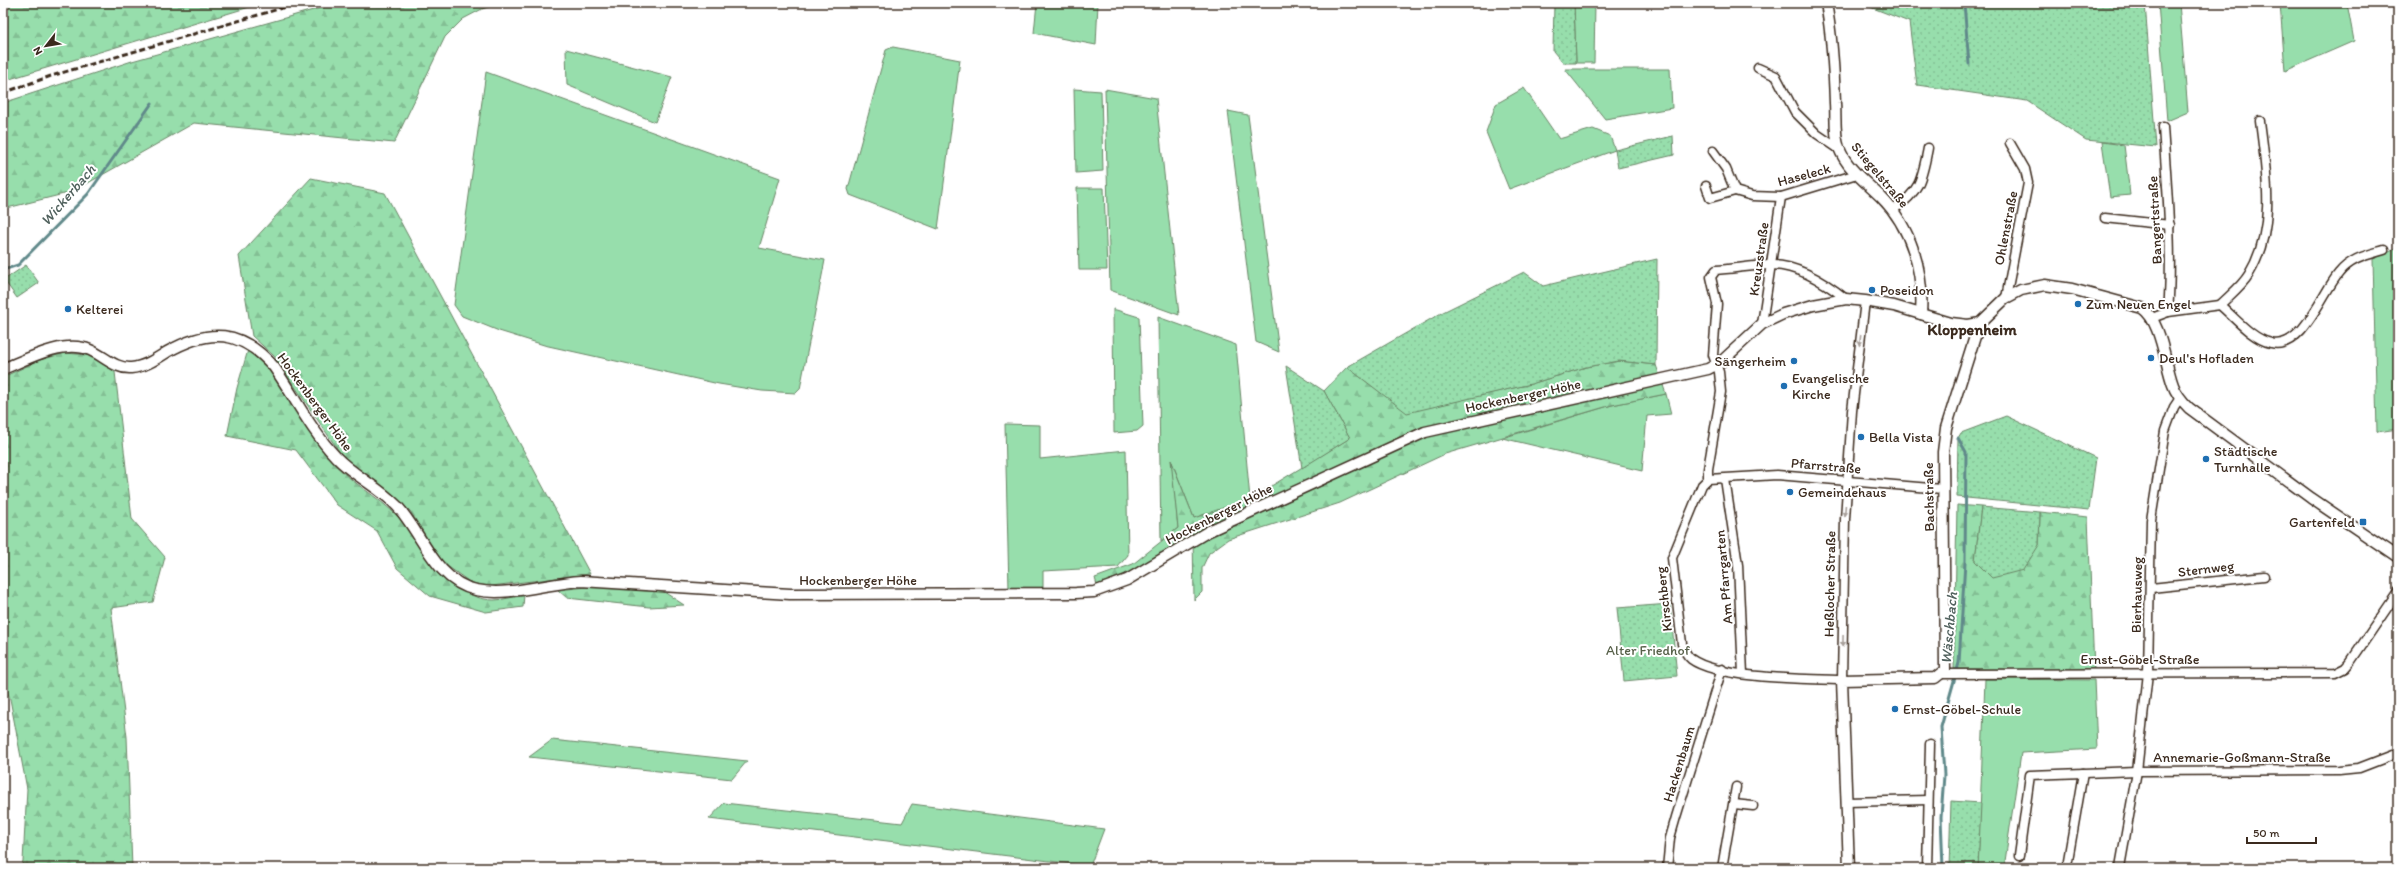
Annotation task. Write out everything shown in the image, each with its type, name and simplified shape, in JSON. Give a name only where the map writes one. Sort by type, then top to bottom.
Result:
[{"type":"street","name":"Stiegelstraße","points":[[1826,3],[1839,149],[1857,174],[1893,210],[1909,240],[1917,262],[1922,297],[1921,314]]},
{"type":"street","points":[[1758,68],[1776,76],[1795,112],[1817,134],[1839,149]]},
{"type":"street","points":[[2152,318],[2168,312],[2220,305],[2248,276],[2261,246],[2267,217],[2266,173],[2260,121]]},
{"type":"street","name":"Bangertstraße","points":[[2163,127],[2170,225],[2171,280],[2168,312]]},
{"type":"street","name":"Ohlenstraße","points":[[2006,298],[2028,183],[2024,169],[2010,143]]},
{"type":"street","points":[[1893,210],[1906,202],[1921,181],[1928,148]]},
{"type":"street","points":[[1706,186],[1710,198],[1735,191],[1726,169],[1713,151]]},
{"type":"street","name":"Haseleck","points":[[1735,191],[1752,196],[1781,197],[1857,174]]},
{"type":"street","name":"Kreuzstraße","points":[[1762,324],[1781,197]]},
{"type":"street","points":[[2105,218],[2170,225]]},
{"type":"street","points":[[2220,305],[2256,336],[2271,344],[2288,341],[2303,330],[2339,273],[2357,257],[2384,250]]},
{"type":"street","points":[[1771,265],[1797,271],[1831,287],[1846,300]]},
{"type":"street","name":"Kirschberg","points":[[1771,265],[1716,270],[1711,277],[1717,304],[1713,356],[1720,381],[1720,405],[1708,469],[1708,479],[1702,485],[1674,550],[1672,567],[1684,651],[1692,660],[1743,674],[1842,680]]},
{"type":"street","points":[[1716,366],[1762,324],[1798,309],[1828,301],[1865,301],[1921,314],[1951,323],[1968,325],[1979,324],[2006,298],[2021,290],[2045,285],[2072,289],[2142,308],[2148,312],[2152,318],[2173,386],[2180,398],[2189,408],[2311,498],[2398,557]]},
{"type":"street","name":"Heßlocher Straße","points":[[1849,868],[1842,680],[1843,570],[1852,411],[1865,301]]},
{"type":"street","name":"Bachstraße","points":[[1945,674],[1942,489],[1943,452],[1946,428],[1979,324]]},
{"type":"street","name":"Hockenberger Höhe","points":[[3,369],[62,348],[83,348],[120,367],[128,368],[146,364],[198,338],[215,335],[228,336],[248,344],[264,356],[274,367],[334,456],[396,506],[411,524],[432,558],[444,570],[475,590],[491,592],[581,581],[798,594],[893,595],[1094,592],[1127,580],[1209,531],[1425,432],[1716,366]]},
{"type":"street","name":"Bierhausweg","points":[[2120,867],[2137,771],[2148,673],[2151,588],[2151,520],[2165,431],[2174,407],[2180,398]]},
{"type":"street","name":"Pfarrstraße","points":[[1708,479],[1777,475],[1942,489]]},
{"type":"street","name":"Am Pfarrgarten","points":[[1725,479],[1738,565],[1743,674]]},
{"type":"street","name":"Sternweg","points":[[2151,588],[2264,576]]},
{"type":"street","name":"Ernst-Göbel-Straße","points":[[1842,680],[1935,678],[1945,674],[2326,674],[2341,671],[2351,661],[2398,592]]},
{"type":"street","name":"Hackenbaum","points":[[1667,868],[1672,831],[1722,669]]},
{"type":"street","points":[[1927,868],[1930,744]]},
{"type":"street","name":"Annemarie-Goßmann-Straße","points":[[2019,856],[2030,775],[2137,771],[2339,770],[2359,768],[2398,753]]},
{"type":"street","points":[[2068,860],[2083,773]]},
{"type":"street","points":[[1722,868],[1736,787]]},
{"type":"street","points":[[1846,802],[1928,800]]},
{"type":"street","points":[[1734,804],[1753,806]]},
{"type":"green space","points":[[3,3],[263,3],[3,81]]},
{"type":"green space","points":[[338,3],[501,3],[482,9],[463,19],[445,37],[394,143],[194,123],[72,192],[3,209],[3,103],[132,61]]},
{"type":"green space","points":[[1037,3],[1098,3],[1096,45],[1034,33]]},
{"type":"green space","points":[[1554,3],[1574,3],[1576,63],[1563,63],[1553,51]]},
{"type":"green space","points":[[1574,3],[1595,3],[1594,63],[1576,63]]},
{"type":"green space","points":[[1869,3],[2145,3],[2156,147],[2086,140],[2027,101],[1917,85],[1909,22],[1870,7]]},
{"type":"green space","points":[[2158,3],[2179,3],[2188,112],[2167,121]]},
{"type":"green space","points":[[2280,3],[2347,3],[2354,41],[2285,71]]},
{"type":"green space","points":[[893,47],[960,60],[938,229],[850,195],[848,189],[886,50]]},
{"type":"green space","points":[[566,49],[672,77],[655,122],[567,85]]},
{"type":"green space","points":[[1565,69],[1670,69],[1672,108],[1605,119]]},
{"type":"green space","points":[[486,72],[780,178],[759,248],[825,260],[800,389],[796,393],[762,391],[719,384],[544,345],[499,331],[462,316],[454,305]]},
{"type":"green space","points":[[1524,88],[1559,139],[1593,129],[1610,136],[1615,150],[1509,189],[1486,132],[1496,104]]},
{"type":"green space","points":[[1074,89],[1101,91],[1103,171],[1076,173]]},
{"type":"green space","points":[[1105,89],[1156,98],[1179,315],[1110,290]]},
{"type":"green space","points":[[1228,111],[1248,115],[1279,352],[1256,342]]},
{"type":"green space","points":[[1673,136],[1674,155],[1618,168],[1615,150]]},
{"type":"green space","points":[[2102,142],[2124,145],[2130,195],[2110,197]]},
{"type":"green space","points":[[311,178],[385,193],[590,574],[491,586],[471,583],[443,563],[410,511],[394,496],[343,457],[274,356],[252,336],[239,256]]},
{"type":"green space","points":[[1077,188],[1104,188],[1107,270],[1079,270]]},
{"type":"green space","points":[[2398,248],[2398,429],[2377,432],[2373,259]]},
{"type":"green space","points":[[1657,259],[1656,365],[1619,361],[1586,367],[1531,384],[1407,413],[1347,367],[1443,312],[1524,272],[1543,286]]},
{"type":"green space","points":[[26,265],[39,283],[17,298],[4,280]]},
{"type":"green space","points":[[1113,309],[1139,317],[1143,426],[1137,431],[1114,433]]},
{"type":"green space","points":[[1158,317],[1236,345],[1250,499],[1194,518],[1172,462],[1178,528],[1161,541]]},
{"type":"green space","points":[[248,350],[261,361],[282,386],[328,456],[353,481],[382,502],[399,518],[436,570],[451,583],[476,597],[498,600],[524,595],[523,607],[486,612],[430,596],[397,568],[377,531],[337,505],[296,450],[227,436],[237,388]]},
{"type":"green space","points":[[65,353],[89,355],[115,372],[132,519],[165,557],[153,602],[111,608],[127,737],[132,868],[21,868],[23,861],[27,789],[10,699],[3,678],[3,377],[40,360]]},
{"type":"green space","points":[[1619,361],[1656,365],[1666,394],[1612,405],[1445,454],[1340,503],[1228,539],[1209,553],[1202,568],[1202,592],[1194,600],[1193,535],[1133,571],[1097,585],[1095,578],[1133,564],[1178,528],[1171,460],[1194,518],[1250,499],[1350,438],[1324,391],[1347,367],[1408,412],[1531,384],[1586,367]]},
{"type":"green space","points":[[1286,366],[1324,391],[1350,438],[1302,468]]},
{"type":"green space","points":[[1666,394],[1671,414],[1647,416],[1642,471],[1502,438],[1612,405]]},
{"type":"green space","points":[[2006,416],[2096,458],[2089,510],[1957,497],[1958,438],[1961,433]]},
{"type":"green space","points":[[1005,424],[1040,425],[1040,459],[1126,450],[1128,555],[1118,567],[1043,571],[1043,590],[1009,589]]},
{"type":"green space","points":[[1957,505],[1981,507],[1975,561],[2039,545],[2040,512],[2088,517],[2094,670],[1954,669]]},
{"type":"green space","points":[[1981,507],[2040,512],[2039,545],[2023,570],[1992,578],[1975,561]]},
{"type":"green space","points":[[596,586],[661,590],[684,605],[649,607],[567,598],[558,590]]},
{"type":"green space","name":"Alter Friedhof","points":[[1670,604],[1677,676],[1624,681],[1617,608]]},
{"type":"green space","points":[[1985,679],[2094,680],[2097,749],[2021,753],[2004,868],[1978,868]]},
{"type":"green space","points":[[552,740],[747,761],[732,779],[529,757]]},
{"type":"green space","points":[[1951,801],[1981,803],[1978,868],[1949,868]]},
{"type":"green space","points":[[724,803],[902,823],[912,804],[1104,829],[1090,866],[709,819]]},
{"type":"waterway","name":"Wäschbach","points":[[1964,3],[1969,64]]},
{"type":"waterway","name":"Wickerbach","points":[[3,270],[18,265],[88,194],[152,103]]},
{"type":"waterway","name":"Wäschbach","points":[[1943,868],[1941,817],[1944,775],[1941,727],[1959,663],[1965,562],[1966,452],[1958,438]]},
{"type":"railway","points":[[3,93],[51,76],[299,3]]},
{"type":"place","name":"Poseidon","points":[[1872,290]]},
{"type":"place","name":"Zum Neuen Engel","points":[[2078,304]]},
{"type":"place","name":"Kelterei","points":[[68,309]]},
{"type":"place","name":"Deul's Hofladen","points":[[2151,358]]},
{"type":"place","name":"Sängerheim","points":[[1794,361]]},
{"type":"place","name":"Evangelische Kirche","points":[[1784,386]]},
{"type":"place","name":"Bella Vista","points":[[1861,437]]},
{"type":"place","name":"Städtische Turnhalle","points":[[2206,459]]},
{"type":"place","name":"Gemeindehaus","points":[[1790,492]]},
{"type":"place","name":"Gartenfeld","points":[[2363,522]]},
{"type":"place","name":"Ernst-Göbel-Schule","points":[[1895,709]]},
{"type":"district","name":"Kloppenheim","points":[[1972,329]]}]
